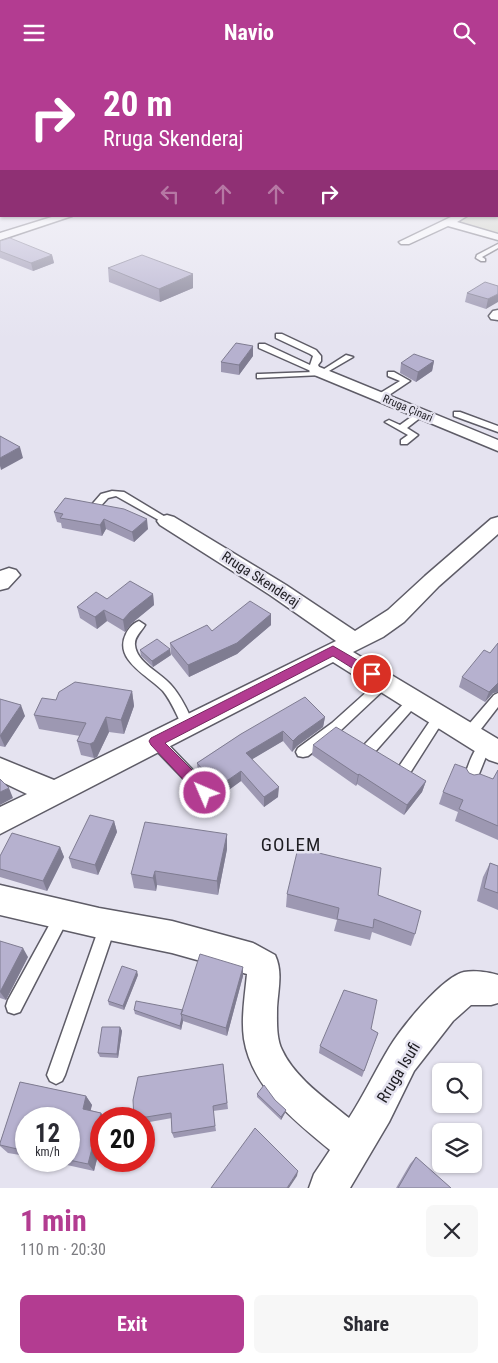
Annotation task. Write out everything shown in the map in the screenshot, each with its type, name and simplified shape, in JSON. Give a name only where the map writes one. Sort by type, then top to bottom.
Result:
[{"type":"street","points":[[405,242],[420,234]]},
{"type":"street","name":"Rruga Çinari","points":[[320,372],[492,443]]},
{"type":"street","name":"Rruga Skenderaj","points":[[167,521],[278,590],[339,631],[342,646],[385,682],[485,744]]},
{"type":"street","points":[[0,821],[342,646],[375,631],[396,616],[432,581],[498,523]]},
{"type":"street","points":[[0,769],[54,793]]},
{"type":"street","points":[[0,900],[108,925],[172,937],[253,959],[264,966],[260,1020],[264,1051],[283,1084],[353,1145]]},
{"type":"street","name":"Rruga Isufi","points":[[328,1188],[376,1109],[402,1059],[441,1009],[465,988],[491,989]]},
{"type":"lane","points":[[483,260],[479,256],[498,250]]},
{"type":"lane","points":[[280,337],[313,352],[317,356],[317,361],[314,365],[320,372]]},
{"type":"lane","points":[[262,346],[320,372]]},
{"type":"lane","points":[[260,376],[305,375],[320,372],[349,357]]},
{"type":"lane","points":[[380,397],[406,381],[391,374]]},
{"type":"lane","points":[[401,428],[421,414]]},
{"type":"lane","points":[[457,414],[498,429],[492,443]]},
{"type":"lane","points":[[389,422],[414,435],[404,442]]},
{"type":"lane","points":[[93,509],[104,495],[121,494],[167,521]]},
{"type":"lane","points":[[139,625],[130,633],[127,643],[130,652],[137,662],[167,688],[188,725]]},
{"type":"lane","points":[[303,752],[336,727],[385,682]]},
{"type":"lane","points":[[470,780],[485,744],[498,698]]},
{"type":"lane","points":[[369,749],[414,700]]},
{"type":"lane","points":[[404,769],[434,725],[443,718]]},
{"type":"lane","points":[[156,741],[205,793]]},
{"type":"lane","points":[[14,1006],[63,915]]},
{"type":"lane","points":[[56,1075],[108,925]]},
{"type":"building","points":[[10,238],[52,255],[31,263],[0,251],[0,241]]},
{"type":"building","points":[[142,255],[193,274],[159,289],[108,268]]},
{"type":"building","points":[[485,282],[498,286],[498,294],[488,299],[467,293]]},
{"type":"building","points":[[236,343],[253,346],[239,365],[221,362]]},
{"type":"building","points":[[414,354],[434,361],[418,372],[401,363]]},
{"type":"building","points":[[0,436],[20,447],[0,458]]},
{"type":"building","points":[[65,498],[124,509],[147,519],[132,532],[104,519],[100,525],[60,518],[63,514],[54,512]]},
{"type":"building","points":[[130,581],[153,594],[123,620],[104,610],[95,617],[77,607],[96,592],[107,599]]},
{"type":"building","points":[[250,601],[271,614],[237,643],[188,665],[170,643],[207,625],[212,631]]},
{"type":"building","points":[[157,639],[170,649],[152,661],[140,650]]},
{"type":"building","points":[[498,643],[498,683],[489,692],[462,677],[484,650],[490,653]]},
{"type":"building","points":[[75,682],[132,691],[121,720],[106,717],[94,742],[90,744],[77,741],[86,723],[34,715],[42,698],[56,700],[59,692]]},
{"type":"building","points":[[305,697],[325,717],[293,741],[283,731],[246,753],[279,787],[264,797],[241,771],[218,787],[197,763],[241,734]]},
{"type":"building","points":[[0,699],[21,705],[0,736]]},
{"type":"building","points":[[336,727],[426,781],[407,805],[313,745]]},
{"type":"building","points":[[455,764],[466,768],[469,773],[474,775],[480,774],[493,779],[498,770],[498,826],[459,809],[463,800],[443,792]]},
{"type":"building","points":[[0,779],[9,788],[0,792]]},
{"type":"building","points":[[90,815],[114,821],[95,865],[69,858]]},
{"type":"building","points":[[145,822],[227,834],[217,881],[155,871],[153,878],[131,874]]},
{"type":"building","points":[[12,833],[60,847],[43,881],[0,869],[0,856]]},
{"type":"building","points":[[298,848],[381,868],[378,895],[421,911],[415,934],[374,919],[373,928],[337,919],[339,908],[287,894]]},
{"type":"building","points":[[490,863],[498,866],[498,893],[484,888]]},
{"type":"building","points":[[0,941],[23,948],[0,992]]},
{"type":"building","points":[[200,954],[243,967],[226,1028],[181,1014]]},
{"type":"building","points":[[122,966],[137,971],[123,1006],[108,1001]]},
{"type":"building","points":[[344,990],[377,1000],[371,1029],[378,1033],[364,1071],[320,1046]]},
{"type":"building","points":[[136,1001],[183,1010],[180,1026],[134,1010]]},
{"type":"building","points":[[102,1027],[120,1027],[117,1054],[98,1053]]},
{"type":"building","points":[[223,1064],[227,1103],[213,1106],[215,1126],[172,1133],[171,1113],[155,1116],[155,1107],[133,1107],[138,1077]]},
{"type":"building","points":[[20,1082],[86,1096],[83,1109],[90,1111],[90,1156],[88,1164],[80,1162],[80,1107],[15,1107],[15,1148],[0,1145]]},
{"type":"building","points":[[264,1085],[275,1100],[286,1110],[281,1117],[257,1094]]},
{"type":"building","points":[[255,1128],[298,1171],[287,1188],[211,1188]]},
{"type":"building","points":[[416,1157],[451,1188],[398,1188]]},
{"type":"district","name":"GOLEM","points":[[291,844]]},
{"type":"route","points":[[205,793],[156,741],[333,651],[372,674]]}]
